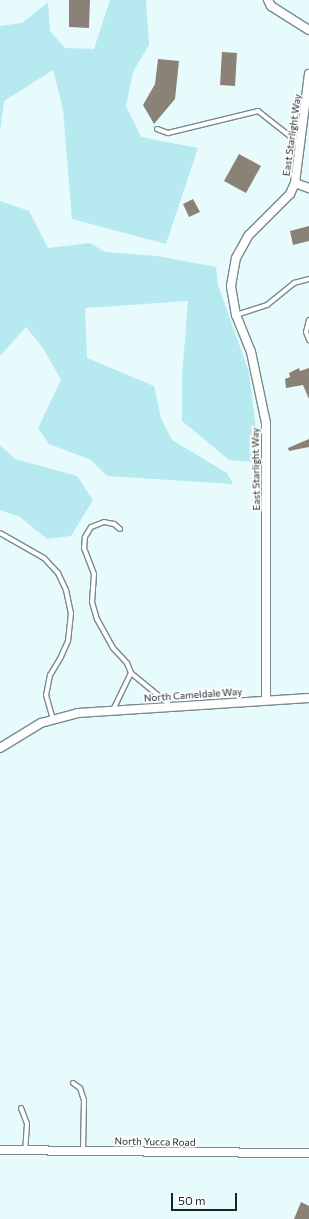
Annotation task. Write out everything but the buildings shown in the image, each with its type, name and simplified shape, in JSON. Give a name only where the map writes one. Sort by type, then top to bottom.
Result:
[{"type":"street","points":[[268,0],[271,6],[309,30]]},
{"type":"street","name":"East Starlight Way","points":[[266,700],[266,422],[251,352],[236,315],[231,286],[236,258],[257,225],[290,194],[295,183],[302,146],[309,74]]},
{"type":"street","points":[[295,183],[309,188]]},
{"type":"street","name":"North Cameldale Way","points":[[0,748],[41,723],[78,713],[309,698]]},
{"type":"street","name":"North Yucca Road","points":[[0,1150],[309,1154]]},
{"type":"lane","points":[[157,129],[168,133],[258,111],[302,146]]},
{"type":"lane","points":[[236,315],[267,305],[294,283],[309,279]]},
{"type":"lane","points":[[309,320],[306,332],[309,340]]},
{"type":"lane","points":[[120,529],[114,524],[104,522],[91,527],[85,537],[84,548],[94,574],[92,602],[97,619],[113,648],[127,663],[131,673],[171,706]]},
{"type":"lane","points":[[0,533],[44,558],[58,573],[66,590],[71,613],[68,641],[61,658],[50,675],[46,695],[53,720]]},
{"type":"lane","points":[[113,710],[131,673]]},
{"type":"lane","points":[[73,1083],[80,1088],[84,1100],[83,1151]]},
{"type":"lane","points":[[21,1108],[27,1124],[25,1151]]},
{"type":"shaded area","points":[[110,0],[146,0],[149,45],[133,72],[126,106],[141,137],[198,148],[166,244],[72,219],[63,109],[53,70],[4,101],[0,132],[0,26],[22,23],[48,2],[50,31],[65,48],[94,49]]},
{"type":"shaded area","points":[[0,201],[29,211],[48,248],[90,243],[105,252],[157,256],[216,267],[218,285],[249,372],[259,455],[254,462],[229,460],[182,421],[182,377],[188,301],[85,308],[87,358],[154,386],[161,418],[172,440],[227,473],[233,484],[107,476],[91,460],[49,444],[38,428],[61,380],[43,348],[26,327],[0,356]]},
{"type":"shaded area","points":[[0,445],[15,459],[77,476],[93,500],[71,536],[47,539],[20,517],[0,510]]}]
